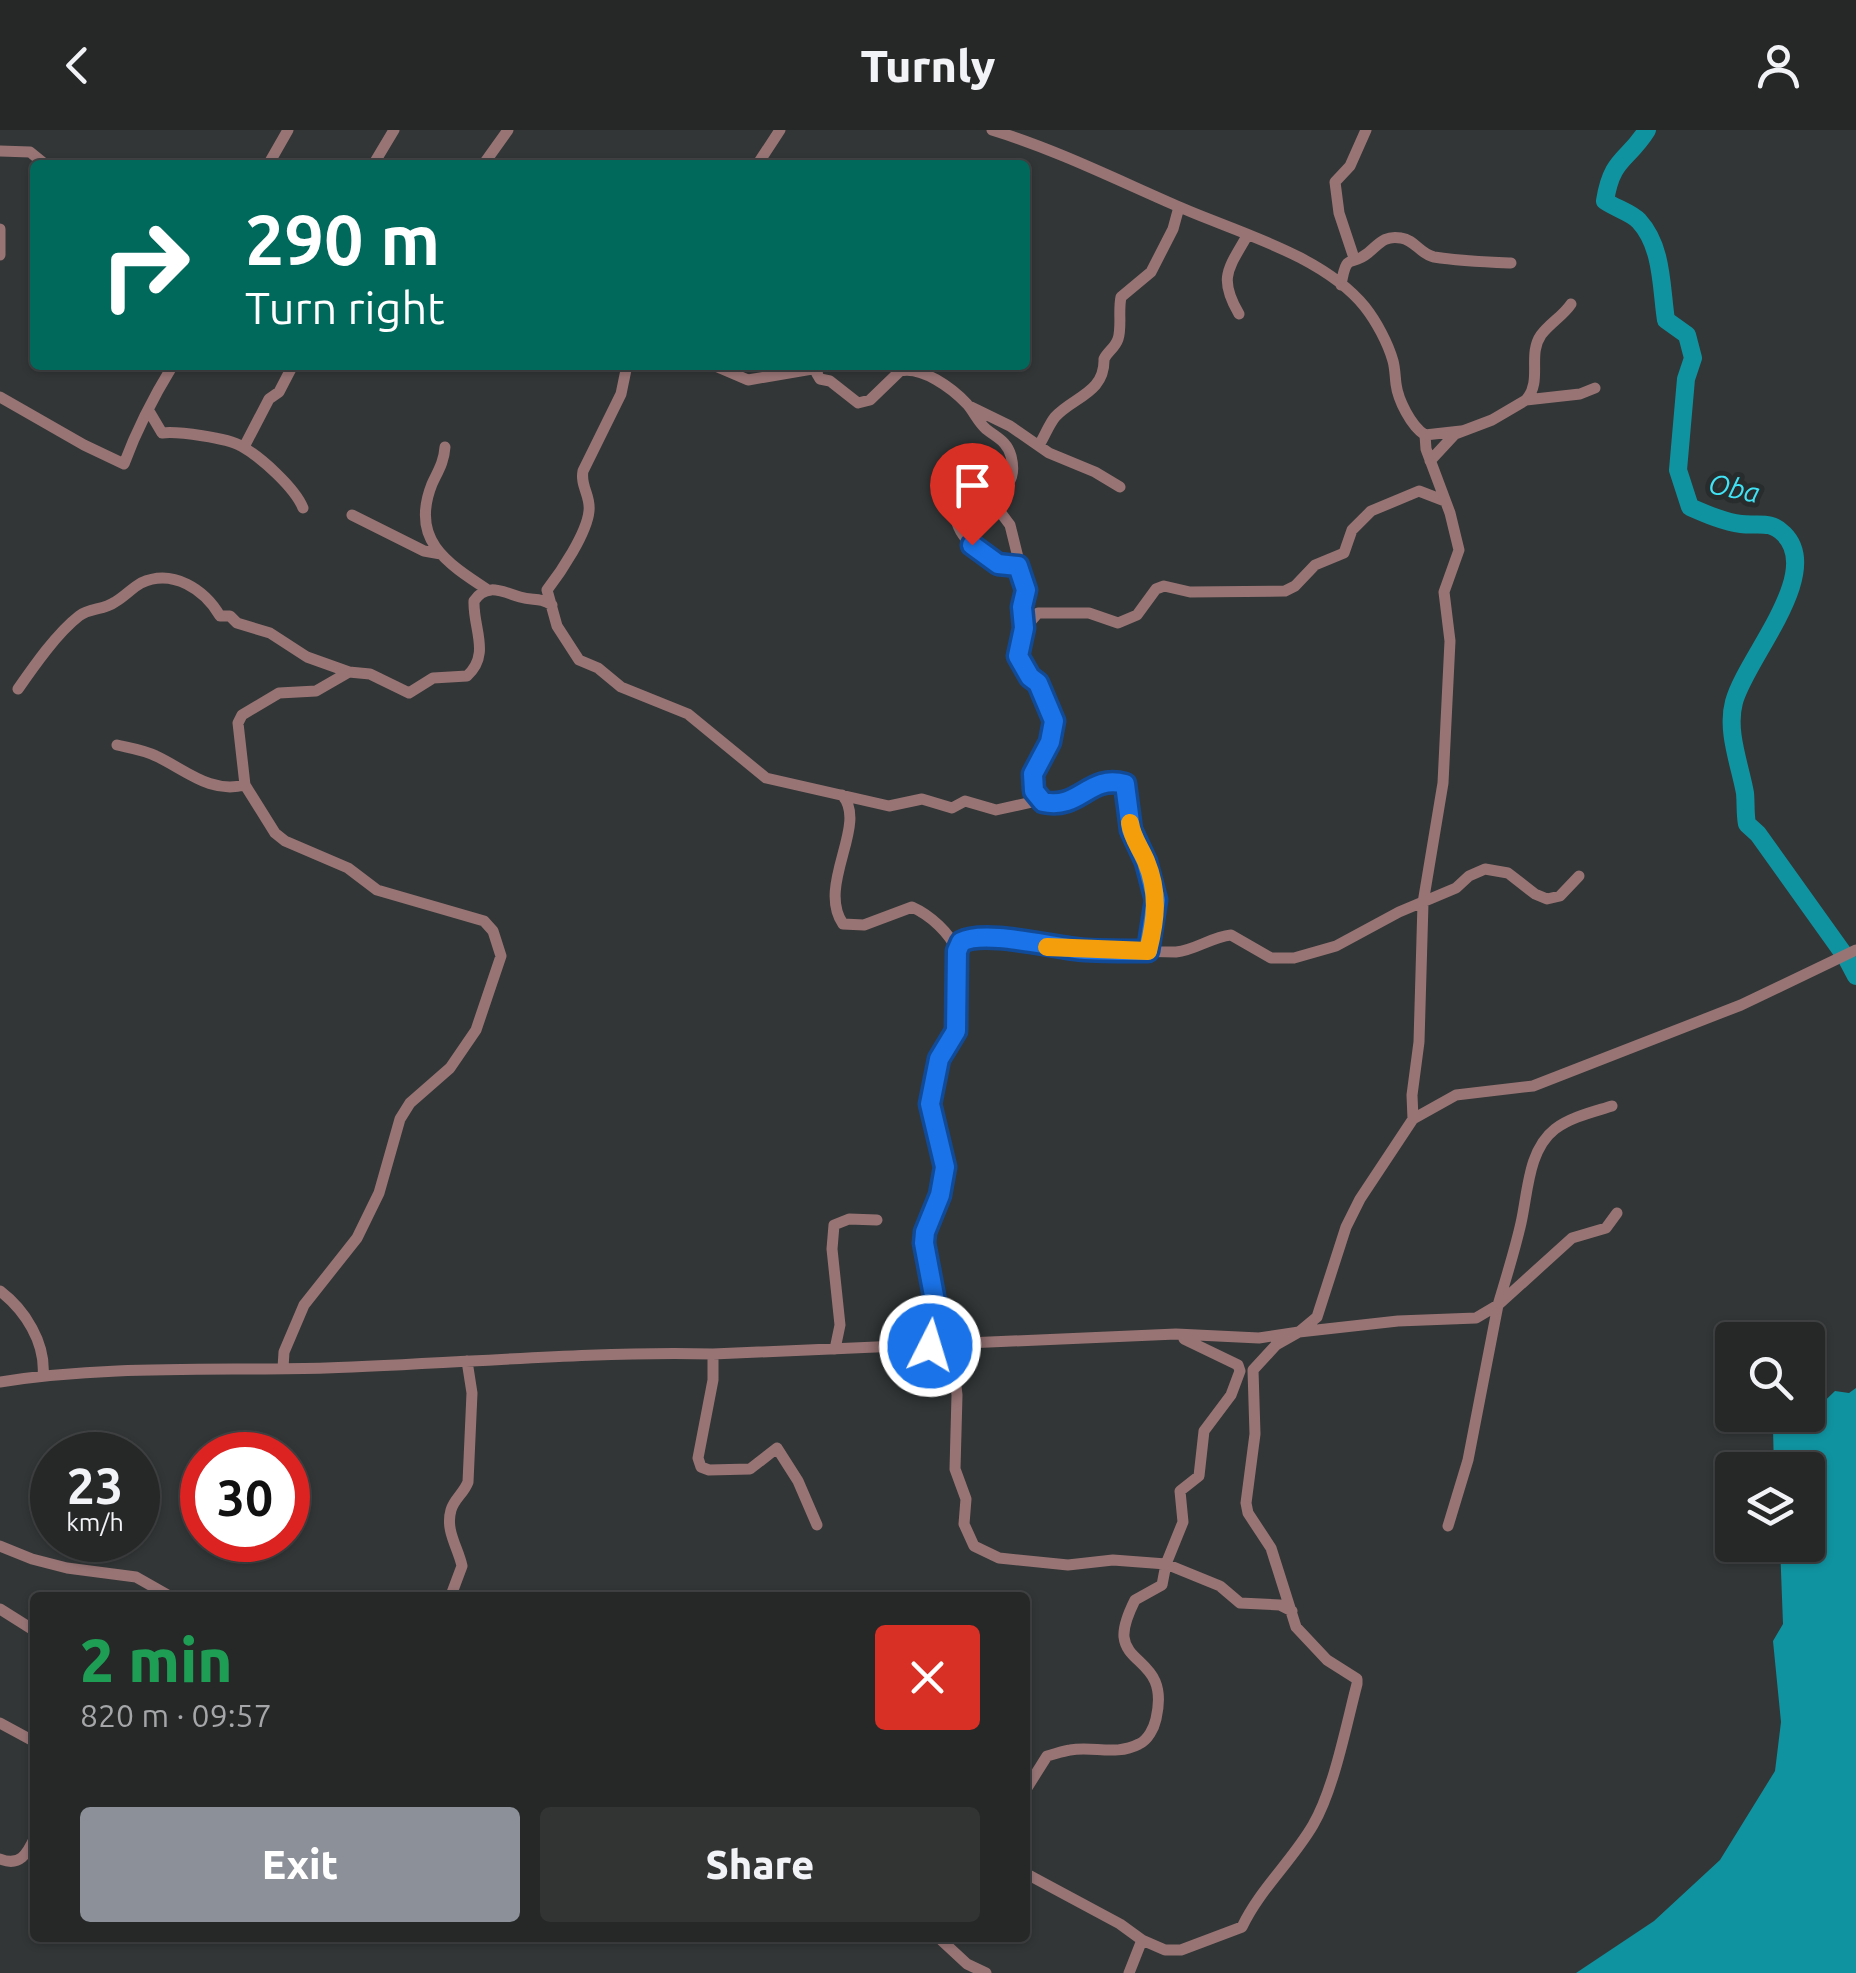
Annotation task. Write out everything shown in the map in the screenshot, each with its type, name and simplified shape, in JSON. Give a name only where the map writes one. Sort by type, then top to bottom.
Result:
[{"type":"street","points":[[271,160],[288,130]]},
{"type":"street","points":[[376,160],[394,130]]},
{"type":"street","points":[[487,160],[508,130]]},
{"type":"street","points":[[760,160],[780,130]]},
{"type":"street","points":[[992,130],[1100,170],[1306,261],[1341,285],[1364,306],[1376,325],[1394,362],[1396,390],[1414,428],[1426,434],[1461,430],[1492,420],[1526,400],[1535,388],[1534,361],[1540,336],[1571,304]]},
{"type":"street","points":[[1354,258],[1335,182],[1350,166],[1366,130]]},
{"type":"street","points":[[0,151],[30,152],[40,160]]},
{"type":"street","points":[[1039,445],[1055,417],[1095,387],[1104,369],[1104,359],[1116,346],[1120,333],[1121,298],[1150,272],[1173,229],[1179,208]]},
{"type":"street","points":[[0,229],[0,254]]},
{"type":"street","points":[[1239,314],[1226,289],[1227,276],[1246,236]]},
{"type":"street","points":[[1341,285],[1344,266],[1367,255],[1381,240],[1400,237],[1414,243],[1427,256],[1511,263]]},
{"type":"street","points":[[0,397],[124,464],[170,370]]},
{"type":"street","points":[[244,447],[269,399],[279,392],[290,370]]},
{"type":"street","points":[[626,370],[620,394],[583,471],[581,482],[589,513],[547,590],[559,632],[580,660],[598,668],[621,687],[688,714],[766,778],[889,806],[922,799],[941,802],[949,808],[964,801],[996,810],[1043,802],[1066,804],[1095,784],[1111,781],[1126,786],[1131,830],[1146,862],[1156,900],[1148,951]]},
{"type":"street","points":[[725,370],[748,380],[806,370]]},
{"type":"street","points":[[818,370],[820,378],[830,380],[858,403],[870,400],[900,371],[916,370],[1050,454],[1120,487]]},
{"type":"street","points":[[1526,400],[1580,394],[1595,388]]},
{"type":"street","points":[[968,405],[984,428],[1000,437],[1011,456],[1012,471],[1008,488],[996,500],[985,503],[957,523],[966,541],[998,564],[1018,566]]},
{"type":"street","points":[[148,411],[162,433],[182,432],[244,447],[298,495],[304,508]]},
{"type":"street","points":[[1430,461],[1461,430]]},
{"type":"street","points":[[1413,1119],[1412,1095],[1420,1042],[1423,903],[1443,783],[1450,641],[1444,592],[1459,550],[1430,461],[1426,434]]},
{"type":"street","points":[[445,447],[444,462],[424,513],[424,527],[433,546],[488,590],[502,590],[532,600],[538,597],[552,605]]},
{"type":"street","points":[[1024,628],[1038,614],[1090,613],[1118,623],[1128,621],[1156,589],[1164,586],[1190,592],[1285,590],[1295,586],[1315,565],[1344,553],[1352,530],[1371,512],[1419,491],[1445,501]]},
{"type":"street","points":[[996,500],[995,505],[1010,525],[1026,590],[1018,656],[1038,683],[1054,721],[1050,742],[1033,774],[1034,791],[1043,802]]},
{"type":"street","points":[[352,515],[424,551],[442,554]]},
{"type":"street","points":[[18,689],[80,614],[104,609],[142,582],[160,579],[182,580],[209,597],[220,616],[230,616],[237,623],[270,633],[324,666],[370,674],[409,693],[433,678],[467,676],[480,659],[474,601],[488,590]]},
{"type":"street","points":[[324,666],[332,681]]},
{"type":"street","points":[[284,1368],[284,1352],[304,1305],[356,1238],[379,1193],[400,1119],[410,1104],[465,1050],[476,1030],[501,956],[493,930],[484,921],[377,890],[348,868],[284,840],[244,786],[238,728],[242,714],[280,693],[316,692],[348,672]]},
{"type":"street","points":[[117,745],[154,755],[217,788],[244,786]]},
{"type":"street","points":[[842,795],[850,806],[837,868],[836,899],[843,924],[864,926],[912,908],[936,924],[957,951],[956,1031],[939,1059],[930,1104],[945,1167],[924,1243],[935,1301],[930,1346]]},
{"type":"street","points":[[957,951],[964,940],[986,938],[1086,950],[1190,950],[1231,935],[1270,958],[1294,958],[1326,951],[1485,870],[1508,872],[1534,894],[1546,898],[1560,896],[1578,876]]},
{"type":"street","points":[[1030,1876],[1142,1940],[1165,1950],[1181,1950],[1242,1927],[1323,1806],[1357,1679],[1327,1660],[1296,1626],[1271,1548],[1248,1513],[1255,1434],[1253,1370],[1276,1345],[1317,1317],[1346,1227],[1413,1119],[1456,1096],[1533,1086],[1742,1005],[1856,950]]},
{"type":"street","points":[[1448,1526],[1468,1460],[1498,1305],[1534,1159],[1554,1130],[1578,1116],[1612,1106]]},
{"type":"street","points":[[0,1382],[133,1368],[284,1368],[643,1352],[714,1354],[1176,1334],[1246,1338],[1398,1321],[1476,1318],[1498,1305],[1572,1238],[1606,1228],[1617,1213]]},
{"type":"street","points":[[835,1349],[840,1325],[832,1249],[834,1225],[849,1218],[877,1220]]},
{"type":"street","points":[[0,1290],[28,1317],[44,1367],[43,1376]]},
{"type":"street","points":[[1476,1318],[1494,1331]]},
{"type":"street","points":[[1030,1783],[1048,1756],[1071,1750],[1112,1752],[1142,1743],[1154,1727],[1160,1700],[1157,1683],[1146,1665],[1128,1648],[1124,1632],[1135,1600],[1162,1586],[1166,1564],[1183,1522],[1180,1492],[1199,1476],[1204,1431],[1232,1395],[1240,1371],[1238,1365],[1176,1334]]},
{"type":"street","points":[[951,1345],[956,1395],[955,1469],[966,1499],[964,1524],[974,1546],[999,1558],[1068,1564],[1113,1560],[1166,1564],[1220,1586],[1240,1604],[1280,1605],[1292,1610]]},
{"type":"street","points":[[714,1354],[698,1458],[701,1467],[750,1469],[777,1448],[798,1481],[816,1526]]},
{"type":"street","points":[[452,1592],[462,1566],[452,1545],[450,1516],[452,1505],[468,1482],[472,1393],[468,1361]]},
{"type":"street","points":[[0,1546],[49,1564],[102,1575],[136,1577],[162,1592]]},
{"type":"street","points":[[0,1609],[30,1627]]},
{"type":"street","points":[[0,1723],[30,1739]]},
{"type":"street","points":[[0,1859],[12,1863],[30,1851]]},
{"type":"street","points":[[1130,1973],[1142,1940]]},
{"type":"street","points":[[943,1942],[967,1964],[986,1973]]},
{"type":"water","points":[[1856,1388],[1856,1973],[1576,1973],[1654,1921],[1720,1860],[1775,1771],[1781,1722],[1773,1641],[1783,1624],[1781,1562],[1825,1562],[1825,1452],[1774,1452],[1773,1432],[1825,1432],[1825,1401],[1835,1391],[1849,1393]]},
{"type":"waterway","name":"Oba","points":[[1647,130],[1616,168],[1605,201],[1636,218],[1647,231],[1660,268],[1666,320],[1687,335],[1693,358],[1686,379],[1678,470],[1690,507],[1728,521],[1774,527],[1784,534],[1794,551],[1795,571],[1789,593],[1741,684],[1732,713],[1747,824],[1843,953]]},
{"type":"waterway","name":"Oba","points":[[1847,959],[1856,976]]},
{"type":"slow traffic","points":[[1047,947],[1148,951],[1156,900],[1130,823]]},
{"type":"route","points":[[930,1346],[935,1301],[924,1243],[945,1167],[930,1104],[939,1059],[956,1031],[957,951],[961,942],[970,938],[1011,938],[1043,946],[1148,951],[1157,909],[1146,862],[1131,830],[1125,784],[1095,784],[1066,804],[1043,802],[1034,791],[1033,774],[1050,742],[1054,721],[1038,683],[1018,656],[1024,628],[1025,582],[1018,566],[998,564],[972,545]]}]
